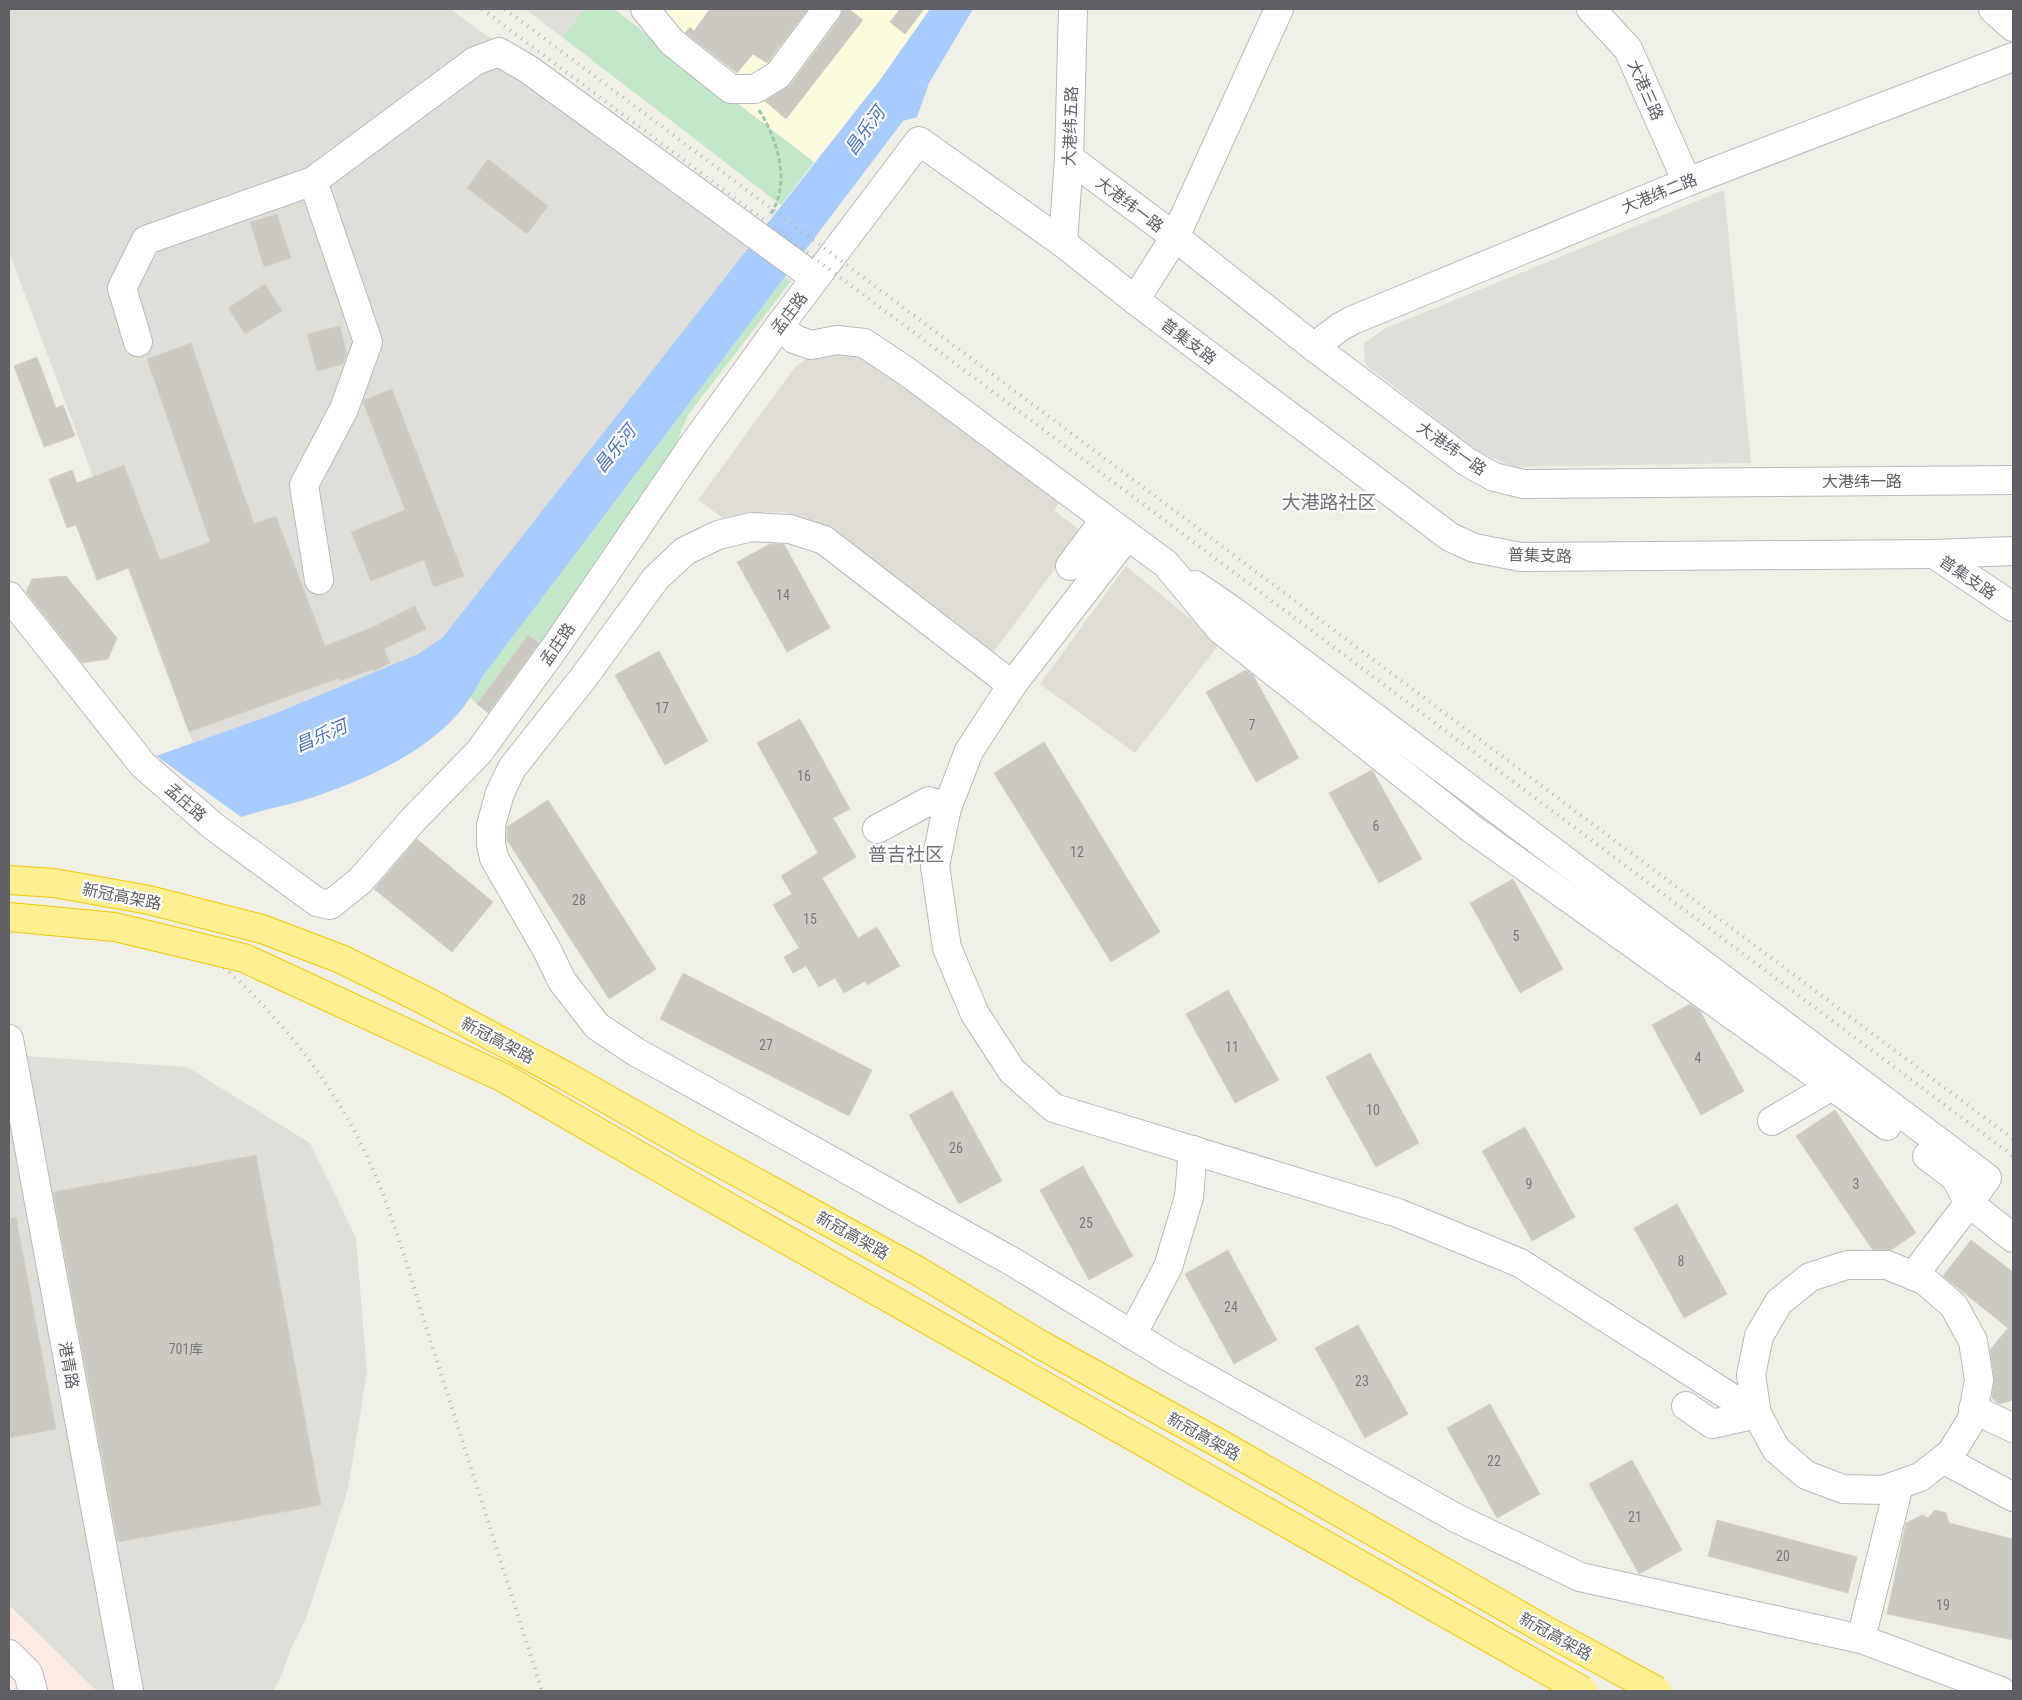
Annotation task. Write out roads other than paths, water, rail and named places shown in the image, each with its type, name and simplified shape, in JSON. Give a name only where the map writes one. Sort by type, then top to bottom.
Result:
[{"type":"highway","name":"新冠高架路","points":[[9,880],[54,883],[149,900],[262,929],[341,959],[424,1000],[566,1076],[694,1149],[910,1266],[1041,1345],[1222,1445],[1547,1631],[1657,1691]]},
{"type":"highway","name":"新冠高架路","points":[[9,917],[115,927],[244,958],[504,1078],[686,1184],[1583,1691]]},
{"type":"street","points":[[645,9],[672,42],[731,89],[755,89],[778,75],[827,9]]},
{"type":"street","name":"大港纬五路","points":[[1063,243],[1069,158],[1074,9]]},
{"type":"street","points":[[1135,300],[1175,237],[1279,9]]},
{"type":"street","name":"大港三路","points":[[1591,9],[1628,49],[1687,182]]},
{"type":"street","points":[[1993,9],[2013,26]]},
{"type":"street","points":[[138,342],[122,288],[146,240],[313,181],[475,60],[499,52],[528,70],[805,271]]},
{"type":"street","name":"大港纬二路","points":[[1314,347],[1340,327],[1353,320],[1687,182],[2013,57]]},
{"type":"street","name":"孟庄路","points":[[9,596],[143,765],[213,826],[317,902],[330,905],[360,880],[412,821],[479,752],[558,643],[693,445],[780,324],[805,271],[919,141],[1063,243]]},
{"type":"street","name":"大港纬一路","points":[[1069,158],[1175,237],[1314,347],[1467,462],[1494,477],[1523,484],[2013,480]]},
{"type":"street","points":[[313,181],[368,342],[344,409],[304,485],[319,580]]},
{"type":"street","name":"普集支路","points":[[1063,243],[1135,300],[1450,537],[1474,548],[1521,557],[1934,554],[2013,607]]},
{"type":"street","points":[[780,324],[794,339],[811,345],[837,340],[864,343],[906,371],[1127,536],[1234,611],[1987,1178],[1913,1276]]},
{"type":"street","points":[[1070,566],[1105,519]]},
{"type":"street","points":[[1012,685],[824,540],[790,529],[752,527],[718,534],[685,551],[656,578],[584,677],[512,768],[500,793],[491,825],[491,844],[494,858],[547,950],[562,981],[597,1026],[636,1052],[1012,1262],[1172,1359],[1456,1518],[1580,1577],[1861,1639],[2001,1691]]},
{"type":"street","points":[[1127,536],[1012,685],[969,751],[947,808],[935,866],[947,948],[975,1014],[1012,1071],[1054,1108],[1398,1213],[1520,1262],[1757,1414]]},
{"type":"street","points":[[1934,554],[2013,550]]},
{"type":"street","points":[[1166,564],[1220,629],[1472,829],[1832,1086],[1955,1178],[1969,1203],[2013,1238]]},
{"type":"street","points":[[877,829],[929,801],[947,808]]},
{"type":"street","name":"港青路","points":[[9,1039],[128,1691]]},
{"type":"street","points":[[1772,1121],[1832,1086]]},
{"type":"street","points":[[1132,1335],[1168,1267],[1189,1197],[1193,1150]]},
{"type":"street","points":[[1847,1265],[1887,1265],[1913,1276],[1924,1280],[1954,1306],[1973,1341],[1979,1380],[1972,1419],[1951,1453],[1920,1478],[1883,1490],[1844,1489],[1806,1475],[1776,1449],[1757,1414],[1751,1375],[1759,1336],[1779,1302],[1810,1277],[1847,1265]]},
{"type":"street","points":[[1686,1406],[1712,1424],[1757,1414]]},
{"type":"street","points":[[1973,1409],[2013,1428]]},
{"type":"street","points":[[1943,1459],[2013,1497]]},
{"type":"street","points":[[1861,1639],[1899,1485]]},
{"type":"street","points":[[9,1654],[28,1674],[33,1691]]},
{"type":"water","name":"昌乐河","points":[[930,9],[973,9],[929,83],[917,117],[903,121],[483,676],[468,702],[451,721],[416,750],[355,782],[314,797],[241,817],[156,756],[269,716],[418,654],[443,637],[880,80]]},
{"type":"railway","points":[[482,9],[2013,1156]]},
{"type":"railway","points":[[505,9],[2013,1139]]},
{"type":"railway","points":[[198,944],[249,991],[295,1042],[330,1090],[364,1149],[400,1242],[542,1691]]},
{"type":"district","name":"大港路社区","points":[[1329,502]]},
{"type":"district","name":"普吉社区","points":[[906,854]]}]
